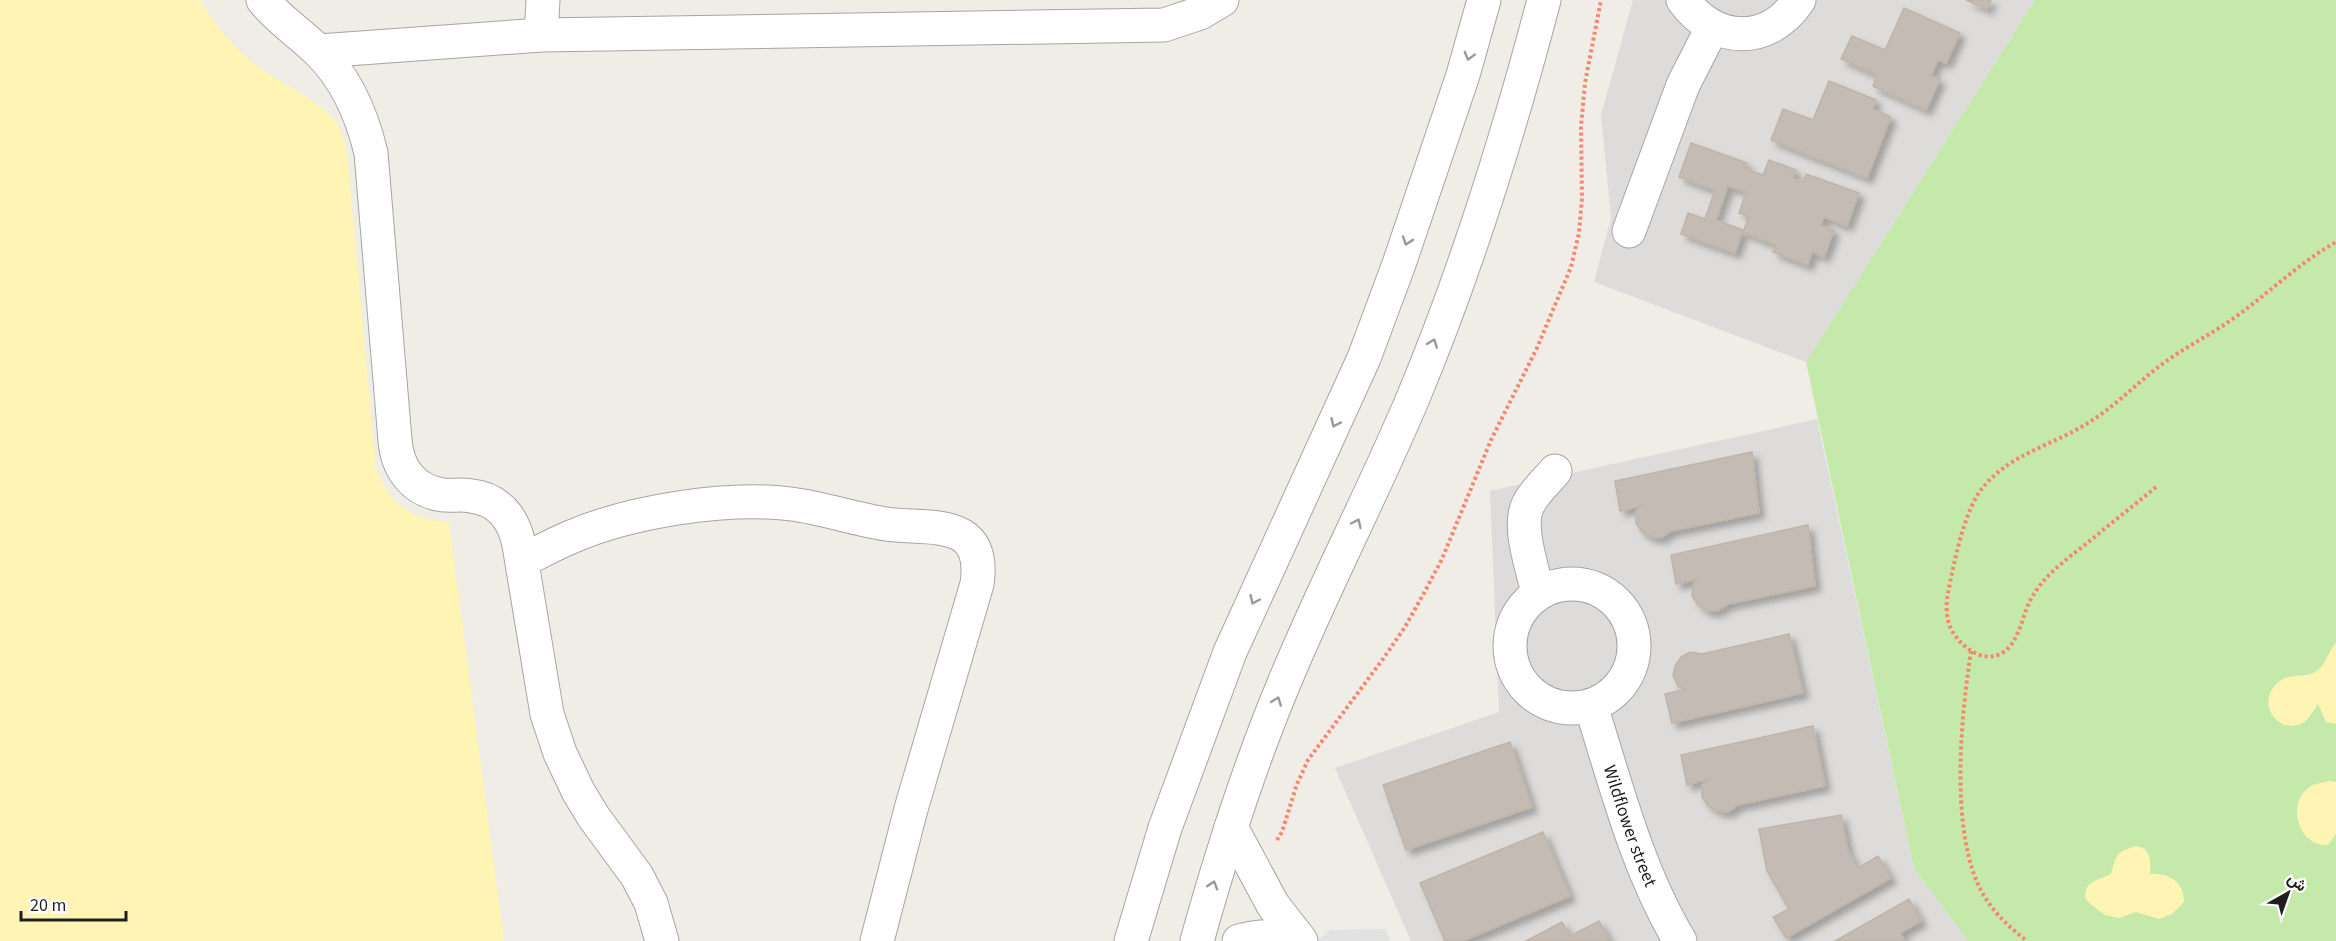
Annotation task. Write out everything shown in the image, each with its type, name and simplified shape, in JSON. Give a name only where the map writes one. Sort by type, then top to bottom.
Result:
[{"type":"street","points":[[263,0],[272,11],[319,51],[339,74],[354,100],[365,128],[371,153],[395,447],[400,465],[412,480],[429,491],[442,495],[470,495],[485,498],[499,506],[510,517],[516,531],[522,561],[547,714],[560,753],[593,816],[636,876],[651,903],[662,941]]},
{"type":"street","points":[[541,35],[543,0]]},
{"type":"street","points":[[319,51],[541,35],[1164,25],[1200,13],[1222,0]]},
{"type":"street","points":[[1131,941],[1165,828],[1230,652],[1359,369],[1395,274],[1460,86],[1484,0]]},
{"type":"street","points":[[1197,941],[1231,826],[1282,687],[1414,395],[1476,228],[1515,105],[1544,0]]},
{"type":"street","points":[[1683,0],[1696,16],[1712,28],[1731,33],[1751,34],[1770,28],[1786,16],[1799,0]]},
{"type":"street","points":[[1629,231],[1683,86],[1712,28]]},
{"type":"street","points":[[1538,593],[1525,534],[1525,512],[1535,494],[1555,471]]},
{"type":"street","points":[[522,561],[572,536],[618,521],[714,504],[791,504],[888,524],[947,528],[960,534],[970,544],[977,556],[979,570],[977,584],[904,832],[877,941]]},
{"type":"street","points":[[1572,583],[1590,586],[1606,593],[1619,605],[1629,620],[1634,637],[1634,654],[1629,671],[1620,686],[1607,698],[1591,706],[1573,709],[1556,706],[1539,699],[1525,687],[1510,655],[1510,637],[1515,620],[1525,605],[1538,593],[1554,586],[1572,583]]},
{"type":"street","name":"Wildflower street","points":[[1591,706],[1643,865],[1680,941]]},
{"type":"street","points":[[1231,826],[1279,913],[1301,941]]},
{"type":"street","points":[[1239,941],[1267,936],[1282,937],[1291,941]]},
{"type":"path","points":[[1264,888],[1261,864],[1282,832],[1297,784],[1308,760],[1383,659],[1405,627],[1424,593],[1442,559],[1491,440],[1537,348],[1570,267],[1579,233],[1582,198],[1581,127],[1585,83],[1601,0]]},
{"type":"path","points":[[2156,487],[2043,581],[2026,609],[2011,645],[2002,653],[1992,657],[1971,651],[1958,640],[1950,626],[1946,610],[1948,594],[1970,508],[1983,487],[1999,470],[2019,456],[2066,435],[2106,411],[2166,361],[2234,318],[2297,268],[2336,242]]},
{"type":"path","points":[[1971,651],[1964,702],[1961,754],[1968,858],[1991,908],[2026,941]]},
{"type":"shaded area","points":[[1633,0],[2035,0],[1806,362],[1594,282],[1611,218],[1601,115]]},
{"type":"shaded area","points":[[1817,419],[1914,868],[1968,941],[1411,941],[1335,768],[1499,712],[1490,491]]},
{"type":"shaded area","points":[[1386,929],[1390,941],[1317,941],[1330,930]]},
{"type":"green space","points":[[2035,0],[2336,0],[2336,941],[1968,941],[1914,868],[1806,362]]},
{"type":"sand","points":[[0,0],[200,0],[224,34],[245,56],[262,70],[319,105],[339,128],[347,151],[376,469],[388,492],[404,508],[423,518],[449,522],[504,941],[0,941]]},
{"type":"sand","points":[[2336,643],[2336,724],[2326,722],[2318,704],[2304,722],[2296,725],[2281,723],[2270,711],[2268,704],[2273,688],[2278,682],[2288,677],[2315,672],[2322,666]]},
{"type":"sand","points":[[2329,781],[2336,782],[2336,834],[2328,845],[2318,844],[2309,839],[2298,822],[2297,812],[2298,802],[2303,793],[2313,785]]},
{"type":"sand","points":[[2136,846],[2147,852],[2150,860],[2150,874],[2169,877],[2181,889],[2184,902],[2172,914],[2159,919],[2136,912],[2119,918],[2105,915],[2085,897],[2090,884],[2111,874],[2118,855]]},
{"type":"building","points":[[1966,0],[1991,0],[1987,9]]},
{"type":"building","points":[[1904,8],[1960,33],[1946,63],[1938,60],[1931,76],[1940,79],[1926,110],[1873,86],[1877,75],[1841,59],[1852,36],[1885,50]]},
{"type":"building","points":[[1829,81],[1876,100],[1873,109],[1891,117],[1867,178],[1771,140],[1783,109],[1813,120]]},
{"type":"building","points":[[1691,143],[1747,163],[1745,169],[1763,175],[1769,160],[1796,170],[1793,178],[1803,182],[1806,174],[1859,193],[1847,226],[1824,217],[1821,225],[1834,230],[1824,257],[1812,252],[1808,265],[1773,252],[1776,245],[1743,232],[1749,217],[1739,213],[1746,192],[1728,186],[1716,220],[1743,230],[1735,253],[1681,234],[1688,213],[1705,219],[1715,190],[1679,177]]},
{"type":"building","points":[[1752,452],[1759,513],[1671,531],[1661,538],[1651,537],[1642,532],[1636,523],[1636,511],[1641,506],[1620,511],[1615,481]]},
{"type":"building","points":[[1808,525],[1815,586],[1728,604],[1717,611],[1707,611],[1698,605],[1692,596],[1693,585],[1698,579],[1676,584],[1671,555]]},
{"type":"building","points":[[1789,634],[1803,693],[1672,723],[1665,694],[1686,689],[1679,687],[1673,676],[1675,666],[1681,657],[1690,652],[1702,654]]},
{"type":"building","points":[[1813,726],[1825,786],[1738,805],[1728,812],[1718,811],[1708,806],[1702,797],[1702,785],[1708,779],[1687,785],[1681,755]]},
{"type":"building","points":[[1510,742],[1532,807],[1406,850],[1383,785]]},
{"type":"building","points":[[1841,815],[1848,851],[1858,868],[1878,856],[1891,878],[1786,938],[1773,917],[1789,909],[1767,871],[1759,829]]},
{"type":"building","points":[[1543,832],[1570,896],[1463,941],[1445,941],[1420,883]]},
{"type":"building","points":[[1909,899],[1921,921],[1900,933],[1905,941],[1835,941]]},
{"type":"building","points":[[1599,921],[1610,941],[1526,941],[1562,922],[1570,936]]}]
